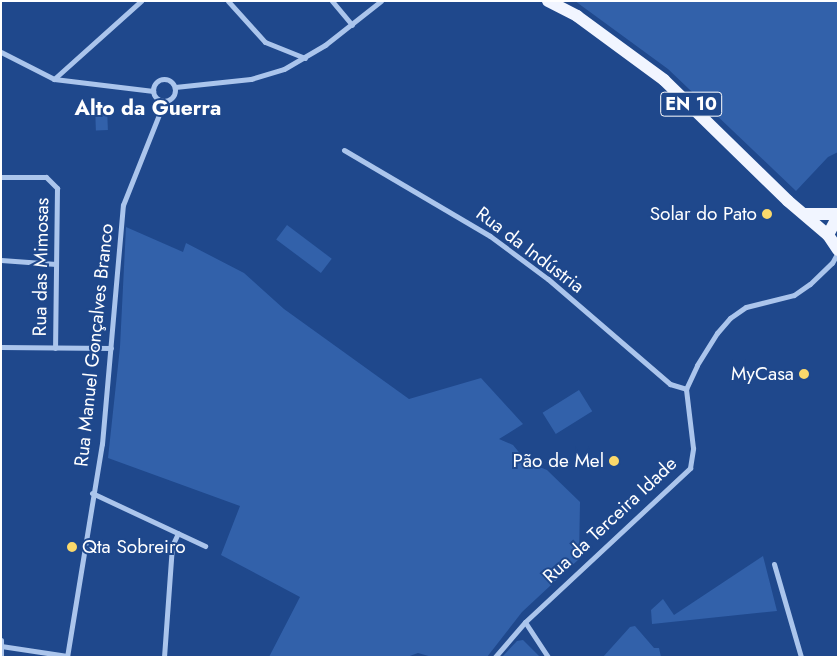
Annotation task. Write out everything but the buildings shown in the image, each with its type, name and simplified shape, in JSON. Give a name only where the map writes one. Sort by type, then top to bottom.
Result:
[{"type":"main road","name":"EN 10","points":[[548,1],[560,5],[664,80],[828,235],[838,251]]},
{"type":"main road","points":[[805,214],[838,215],[828,235]]},
{"type":"street","points":[[54,79],[141,1]]},
{"type":"street","points":[[228,1],[265,42],[305,58]]},
{"type":"street","points":[[332,1],[352,25]]},
{"type":"street","points":[[175,87],[259,78],[305,58],[352,25],[381,1]]},
{"type":"street","points":[[1,52],[54,79],[153,91]]},
{"type":"street","points":[[153,91],[160,80],[169,80],[175,87]]},
{"type":"street","points":[[153,91],[156,99],[164,102],[173,97],[175,87]]},
{"type":"street","name":"Rua Manuel Gonçalves Branco","points":[[67,657],[92,493],[102,444],[123,205],[164,102]]},
{"type":"street","name":"Rua da Indústria","points":[[344,150],[490,236],[548,279],[670,384],[686,389]]},
{"type":"street","name":"Rua das Mimosas","points":[[1,177],[46,177],[55,183],[54,348]]},
{"type":"street","points":[[686,389],[697,365],[730,318],[746,307],[794,295],[810,284],[832,263],[838,251]]},
{"type":"street","points":[[1,260],[56,264]]},
{"type":"street","points":[[1,347],[111,348]]},
{"type":"street","name":"Rua da Terceira Idade","points":[[495,657],[525,622],[690,468],[693,448],[686,389]]},
{"type":"street","points":[[92,493],[205,546]]},
{"type":"street","points":[[164,657],[172,546],[178,533]]},
{"type":"street","points":[[774,564],[801,657]]},
{"type":"street","points":[[525,622],[548,657]]},
{"type":"street","points":[[1,640],[1,657]]},
{"type":"street","points":[[1,646],[67,657]]},
{"type":"shaded area","points":[[575,1],[838,1],[838,152],[828,157],[796,191],[668,69]]},
{"type":"shaded area","points":[[95,105],[107,105],[108,130],[96,130]]},
{"type":"shaded area","points":[[287,225],[332,259],[321,273],[276,239]]},
{"type":"shaded area","points":[[126,227],[183,252],[186,243],[244,273],[284,309],[409,399],[481,378],[523,424],[499,439],[513,445],[527,462],[547,470],[580,502],[579,559],[522,612],[487,657],[432,657],[418,653],[407,657],[269,657],[300,597],[221,555],[240,506],[108,458],[120,347]]},
{"type":"shaded area","points":[[579,390],[592,411],[556,434],[543,413]]},
{"type":"shaded area","points":[[763,556],[777,611],[652,624],[651,610],[663,599],[674,615]]},
{"type":"shaded area","points":[[635,626],[654,648],[659,648],[661,657],[603,657],[630,627]]},
{"type":"shaded area","points":[[523,640],[540,657],[502,657],[517,641]]},
{"type":"place","name":"Solar do Pato","points":[[767,214]]},
{"type":"place","name":"MyCasa","points":[[804,374]]},
{"type":"place","name":"Pão de Mel","points":[[614,461]]},
{"type":"place","name":"Qta Sobreiro","points":[[72,547]]},
{"type":"district","name":"Alto da Guerra","points":[[148,108]]}]
